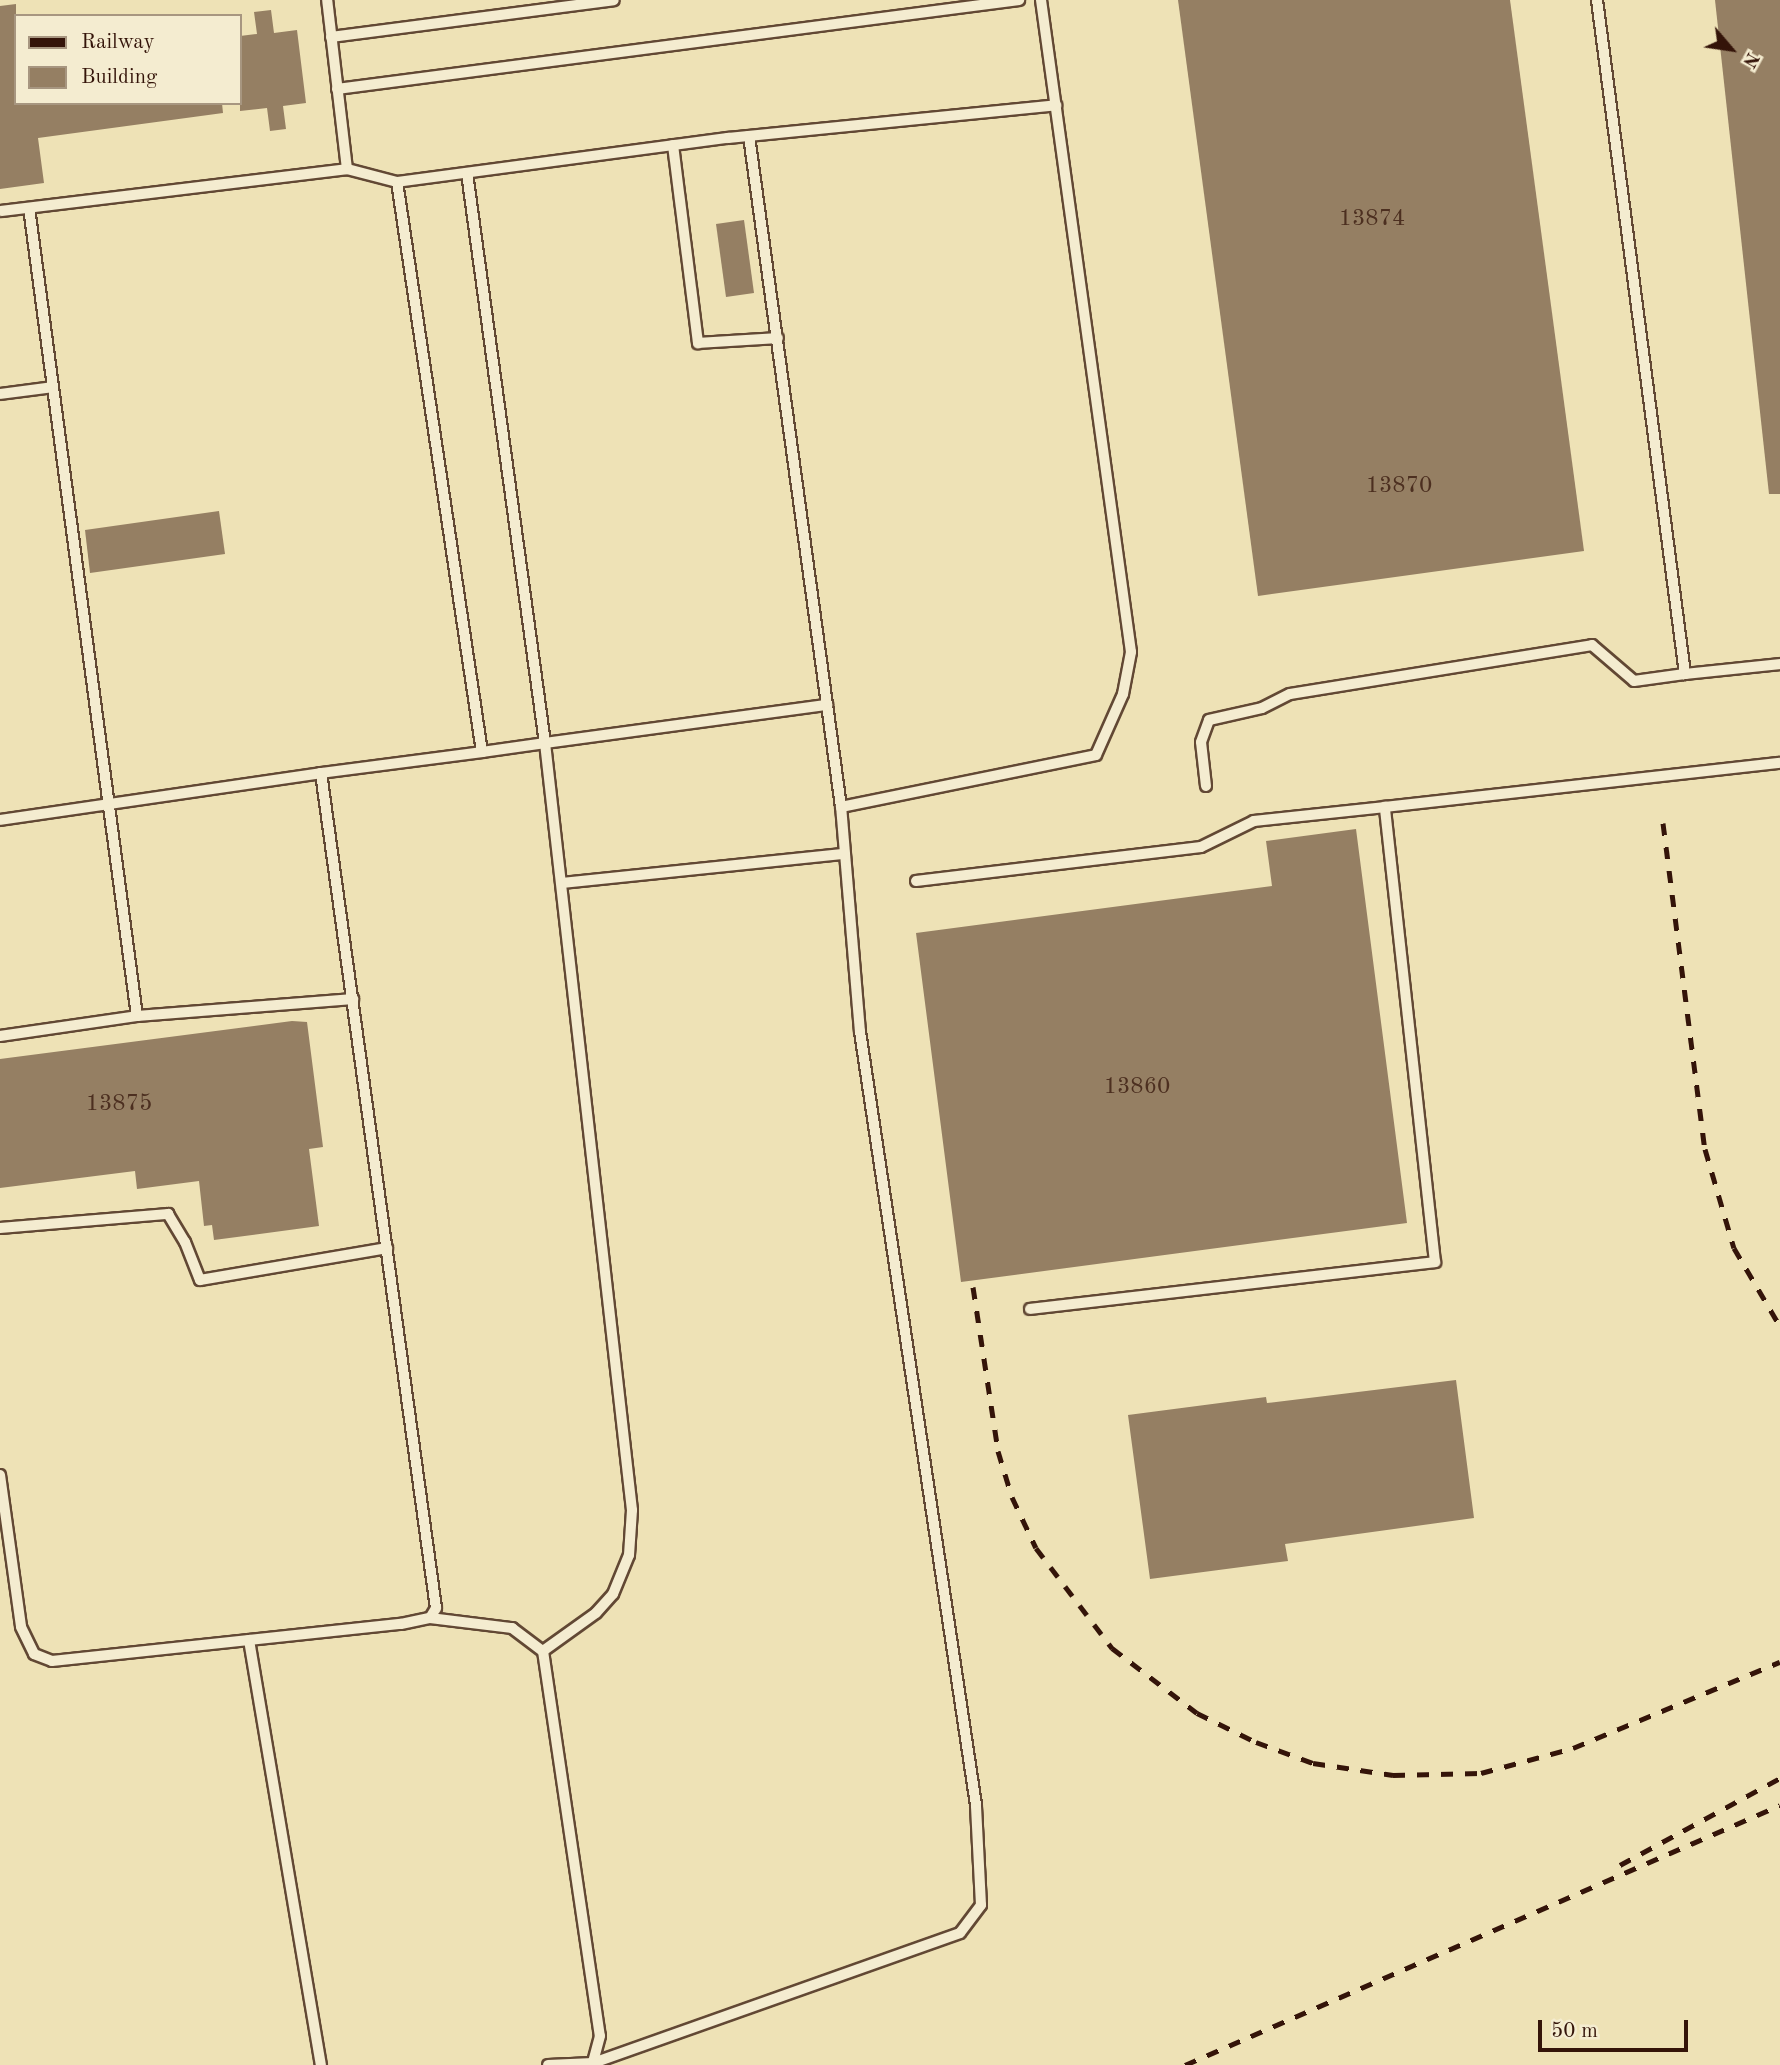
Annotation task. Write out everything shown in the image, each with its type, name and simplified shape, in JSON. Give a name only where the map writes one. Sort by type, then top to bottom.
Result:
[{"type":"lane","points":[[327,0],[347,169]]},
{"type":"lane","points":[[331,37],[614,0]]},
{"type":"lane","points":[[337,89],[1020,0]]},
{"type":"lane","points":[[841,807],[1096,755],[1123,694],[1131,652],[1041,0]]},
{"type":"lane","points":[[1597,0],[1685,674]]},
{"type":"lane","points":[[1,211],[347,169],[397,182],[749,136],[1056,105]]},
{"type":"lane","points":[[548,2065],[593,2063],[960,1933],[982,1905],[976,1805],[860,1032],[841,807],[749,136]]},
{"type":"lane","points":[[673,145],[698,343],[778,338]]},
{"type":"lane","points":[[467,173],[545,743],[632,1510],[629,1555],[613,1594],[596,1613],[543,1651]]},
{"type":"lane","points":[[397,182],[482,752]]},
{"type":"lane","points":[[29,208],[137,1016]]},
{"type":"lane","points":[[0,394],[52,387]]},
{"type":"lane","points":[[1206,786],[1201,743],[1209,720],[1262,708],[1290,694],[1592,645],[1634,681],[1780,664]]},
{"type":"lane","points":[[0,820],[321,773],[828,705]]},
{"type":"lane","points":[[916,881],[1201,847],[1254,821],[1780,763]]},
{"type":"lane","points":[[321,773],[433,1579],[436,1608],[430,1618]]},
{"type":"lane","points":[[1030,1309],[1435,1262],[1385,807]]},
{"type":"lane","points":[[562,883],[845,853]]},
{"type":"lane","points":[[0,1036],[137,1016],[353,999]]},
{"type":"lane","points":[[0,1227],[168,1214],[185,1241],[200,1280],[387,1248]]},
{"type":"lane","points":[[0,1475],[21,1627],[34,1654],[52,1661],[430,1618],[512,1628],[543,1651],[600,2036],[593,2063]]},
{"type":"lane","points":[[249,1640],[321,2065]]},
{"type":"building","points":[[1178,0],[1510,0],[1584,551],[1258,596]]},
{"type":"building","points":[[1715,0],[1780,0],[1780,494],[1769,494]]},
{"type":"building","points":[[16,4],[14,105],[222,105],[223,113],[38,138],[44,183],[0,189],[0,6]]},
{"type":"building","points":[[271,10],[274,33],[297,30],[306,103],[283,106],[286,129],[270,131],[267,108],[240,111],[242,36],[257,34],[254,12]]},
{"type":"building","points":[[744,220],[754,293],[726,297],[716,224]]},
{"type":"building","points":[[219,511],[225,554],[90,573],[85,530]]},
{"type":"building","points":[[1356,829],[1407,1223],[961,1282],[916,933],[1272,886],[1266,841]]},
{"type":"building","points":[[292,1021],[307,1022],[323,1147],[309,1149],[319,1226],[214,1240],[212,1225],[204,1226],[199,1181],[137,1189],[135,1171],[0,1188],[0,1059]]},
{"type":"building","points":[[1456,1380],[1474,1518],[1285,1544],[1288,1561],[1150,1579],[1128,1415],[1266,1397],[1267,1403]]},
{"type":"railway","points":[[1663,823],[1705,1149],[1734,1248],[1780,1326]]},
{"type":"railway","points":[[973,1287],[998,1451],[1012,1497],[1036,1548],[1112,1648],[1197,1713],[1256,1742],[1313,1763],[1393,1775],[1481,1773],[1573,1748],[1780,1662]]},
{"type":"railway","points":[[1620,1865],[1780,1778]]},
{"type":"railway","points":[[1185,2065],[1780,1805]]}]
